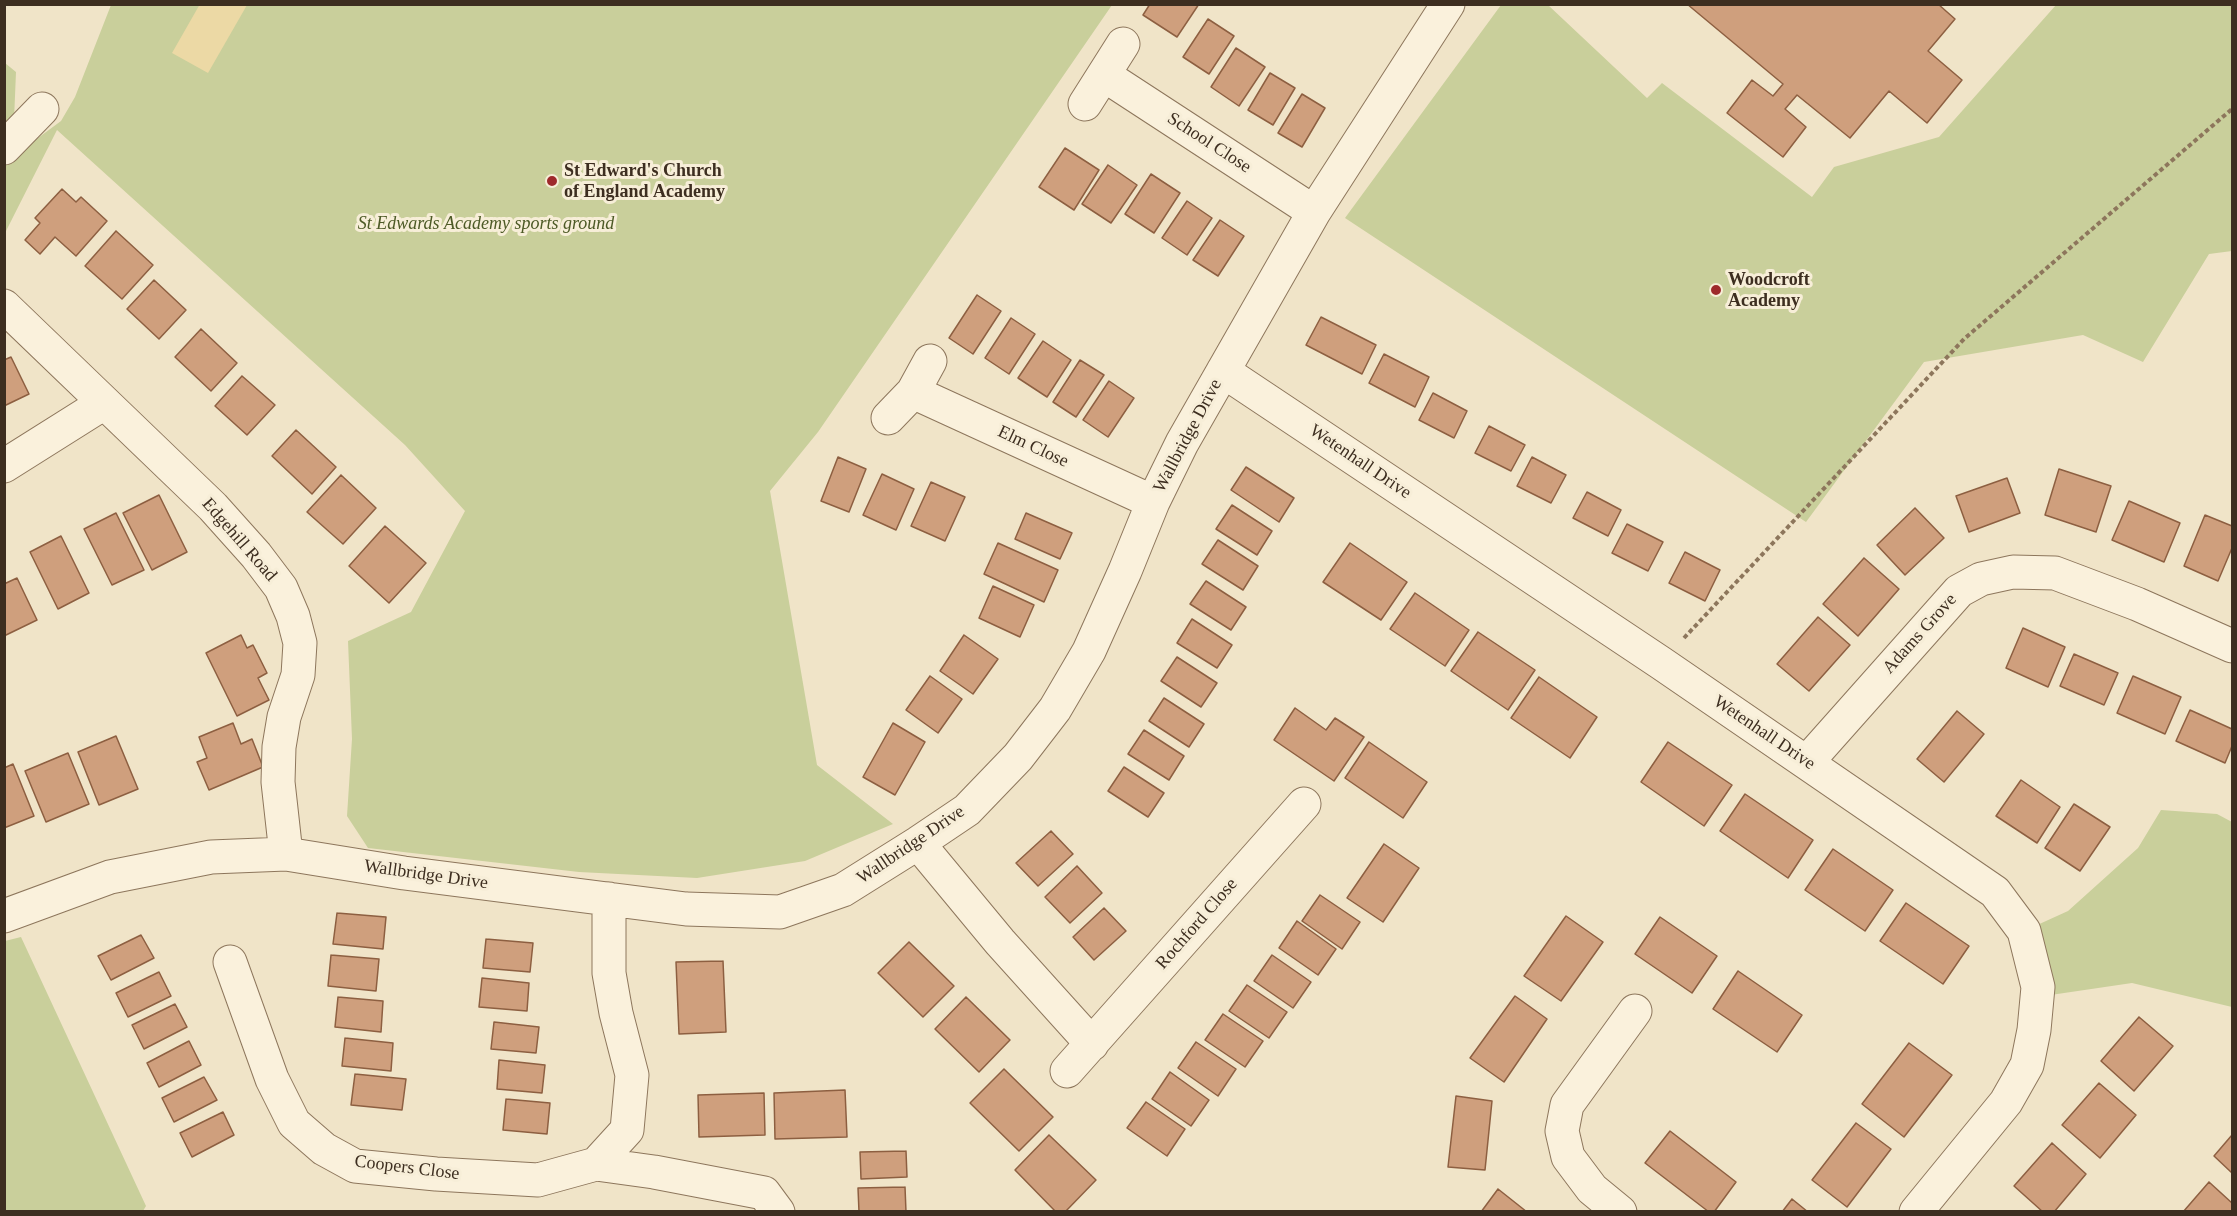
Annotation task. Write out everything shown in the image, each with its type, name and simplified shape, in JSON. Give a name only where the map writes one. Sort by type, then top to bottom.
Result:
[{"type":"street","name":"Wallbridge Drive","points":[[4,916],[110,877],[211,857],[286,854],[404,873],[686,909],[780,912],[843,891],[967,810],[1018,757],[1055,709],[1089,651],[1153,502],[1182,443],[1314,212],[1448,4]]},
{"type":"street","points":[[1085,104],[1123,44]]},
{"type":"street","name":"School Close","points":[[1104,75],[1314,212]]},
{"type":"street","points":[[4,148],[42,109]]},
{"type":"street","name":"Edgehill Road","points":[[4,306],[213,507],[256,555],[280,588],[293,616],[300,643],[298,675],[284,717],[279,747],[279,782],[286,854]]},
{"type":"street","points":[[888,418],[913,392],[930,361]]},
{"type":"street","name":"Wetenhall Drive","points":[[1223,371],[1661,663],[1995,892],[2024,931],[2038,987],[2034,1030],[2027,1065],[2006,1102],[1931,1207]]},
{"type":"street","name":"Elm Close","points":[[913,392],[1153,502]]},
{"type":"street","points":[[4,466],[104,403]]},
{"type":"street","name":"Adams Grove","points":[[1807,762],[1959,591],[1981,579],[2013,572],[2055,573],[2138,604],[2232,646]]},
{"type":"street","name":"Rochford Close","points":[[1067,1071],[1304,804]]},
{"type":"street","points":[[918,843],[1000,942],[1092,1044]]},
{"type":"street","points":[[596,1164],[627,1130],[632,1075],[616,1013],[609,973],[609,898]]},
{"type":"street","name":"Coopers Close","points":[[230,962],[272,1079],[294,1123],[324,1149],[355,1166],[538,1180],[596,1164],[654,1172],[764,1193],[778,1212]]},
{"type":"street","points":[[1620,1212],[1592,1189],[1568,1157],[1562,1131],[1567,1105],[1635,1011]]},
{"type":"path","points":[[1661,663],[1964,339],[2232,109]]},
{"type":"green space","name":"St Edwards Academy sports ground","points":[[111,5],[1112,5],[818,432],[770,491],[817,765],[893,824],[805,861],[697,878],[579,872],[368,848],[347,816],[352,739],[348,641],[411,612],[465,511],[405,445],[57,130],[5,233],[4,163],[61,121],[75,97]]},
{"type":"green space","name":"Woodcroft Academy","points":[[1501,5],[1548,5],[1647,98],[1662,83],[1812,197],[1834,167],[1939,137],[2056,5],[2232,5],[2232,251],[2209,254],[2143,362],[2083,335],[1924,362],[1806,522],[1345,218]]},
{"type":"green space","points":[[5,63],[16,72],[14,120],[5,133]]},
{"type":"green space","points":[[2161,810],[2217,814],[2232,822],[2232,1007],[2132,983],[2037,997],[2024,931],[2068,911],[2138,848]]},
{"type":"green space","points":[[21,937],[146,1206],[143,1211],[5,1211],[5,941]]},
{"type":"sand","points":[[200,4],[247,5],[208,73],[172,53]]},
{"type":"building","points":[[1150,4],[1199,4],[1177,37],[1143,15]]},
{"type":"building","points":[[1687,4],[1938,4],[1955,19],[1928,51],[1962,80],[1927,123],[1889,91],[1850,138],[1797,95],[1785,109],[1806,127],[1783,157],[1727,113],[1752,80],[1773,96],[1783,84]]},
{"type":"building","points":[[1208,19],[1234,36],[1209,74],[1183,57]]},
{"type":"building","points":[[1236,48],[1265,67],[1239,106],[1211,87]]},
{"type":"building","points":[[1270,73],[1295,88],[1273,125],[1248,110]]},
{"type":"building","points":[[1302,94],[1325,108],[1302,147],[1278,133]]},
{"type":"building","points":[[1065,148],[1099,170],[1074,210],[1039,187]]},
{"type":"building","points":[[1108,165],[1137,185],[1111,223],[1082,204]]},
{"type":"building","points":[[1151,174],[1180,193],[1154,233],[1125,214]]},
{"type":"building","points":[[62,189],[76,202],[81,197],[107,221],[76,256],[55,237],[40,254],[25,240],[40,223],[35,218]]},
{"type":"building","points":[[1187,201],[1212,218],[1187,255],[1162,238]]},
{"type":"building","points":[[1220,220],[1244,236],[1218,276],[1193,260]]},
{"type":"building","points":[[116,231],[153,265],[122,299],[85,266]]},
{"type":"building","points":[[154,280],[186,310],[159,339],[127,309]]},
{"type":"building","points":[[977,295],[1001,311],[973,354],[949,338]]},
{"type":"building","points":[[1321,317],[1376,345],[1362,374],[1306,345]]},
{"type":"building","points":[[1011,318],[1035,334],[1009,374],[985,358]]},
{"type":"building","points":[[201,329],[237,363],[211,391],[175,357]]},
{"type":"building","points":[[1043,341],[1071,360],[1047,397],[1018,378]]},
{"type":"building","points":[[1384,354],[1429,377],[1415,407],[1369,383]]},
{"type":"building","points":[[11,357],[29,394],[4,406],[4,360]]},
{"type":"building","points":[[1080,360],[1104,375],[1076,417],[1053,402]]},
{"type":"building","points":[[242,376],[275,405],[247,435],[215,406]]},
{"type":"building","points":[[1109,381],[1134,398],[1108,437],[1083,420]]},
{"type":"building","points":[[1433,393],[1467,411],[1454,438],[1419,420]]},
{"type":"building","points":[[1489,426],[1525,445],[1511,471],[1475,453]]},
{"type":"building","points":[[296,430],[336,467],[312,494],[272,456]]},
{"type":"building","points":[[838,457],[866,469],[849,512],[821,501]]},
{"type":"building","points":[[1532,457],[1566,475],[1551,503],[1517,486]]},
{"type":"building","points":[[1246,467],[1294,498],[1279,522],[1231,490]]},
{"type":"building","points":[[2059,469],[2111,486],[2096,532],[2045,515]]},
{"type":"building","points":[[882,474],[914,489],[896,530],[863,515]]},
{"type":"building","points":[[341,475],[376,508],[343,544],[307,512]]},
{"type":"building","points":[[2007,478],[2020,513],[1969,532],[1956,496]]},
{"type":"building","points":[[931,482],[965,497],[945,541],[911,526]]},
{"type":"building","points":[[1587,492],[1621,510],[1608,536],[1573,518]]},
{"type":"building","points":[[159,495],[187,552],[152,570],[123,513]]},
{"type":"building","points":[[2129,501],[2180,523],[2164,562],[2112,540]]},
{"type":"building","points":[[1232,505],[1272,531],[1257,555],[1216,529]]},
{"type":"building","points":[[1915,508],[1944,538],[1905,575],[1877,545]]},
{"type":"building","points":[[116,513],[144,570],[112,585],[84,529]]},
{"type":"building","points":[[1026,513],[1072,533],[1060,559],[1015,539]]},
{"type":"building","points":[[2205,515],[2232,526],[2232,548],[2218,581],[2184,566]]},
{"type":"building","points":[[1627,524],[1663,542],[1648,571],[1612,553]]},
{"type":"building","points":[[385,526],[426,563],[389,603],[349,566]]},
{"type":"building","points":[[61,536],[89,593],[58,609],[30,552]]},
{"type":"building","points":[[1218,540],[1258,566],[1243,590],[1202,564]]},
{"type":"building","points":[[998,543],[1058,570],[1044,602],[984,574]]},
{"type":"building","points":[[1350,543],[1407,582],[1381,620],[1323,582]]},
{"type":"building","points":[[1685,552],[1720,570],[1705,601],[1669,583]]},
{"type":"building","points":[[1864,558],[1899,589],[1858,636],[1823,604]]},
{"type":"building","points":[[17,578],[37,620],[4,636],[4,584]]},
{"type":"building","points":[[1206,581],[1246,607],[1231,630],[1190,604]]},
{"type":"building","points":[[993,586],[1034,605],[1020,637],[979,618]]},
{"type":"building","points":[[1415,593],[1469,630],[1445,666],[1390,629]]},
{"type":"building","points":[[1818,617],[1850,645],[1809,691],[1777,664]]},
{"type":"building","points":[[1192,619],[1232,645],[1217,668],[1177,643]]},
{"type":"building","points":[[2023,628],[2065,647],[2048,687],[2006,668]]},
{"type":"building","points":[[1478,632],[1535,670],[1508,710],[1451,671]]},
{"type":"building","points":[[241,635],[247,648],[253,645],[267,673],[258,678],[269,700],[237,716],[206,653]]},
{"type":"building","points":[[964,635],[998,659],[973,694],[940,671]]},
{"type":"building","points":[[2074,654],[2118,673],[2104,705],[2060,686]]},
{"type":"building","points":[[1177,657],[1217,683],[1201,707],[1161,681]]},
{"type":"building","points":[[930,676],[962,699],[938,733],[906,710]]},
{"type":"building","points":[[2133,676],[2181,697],[2165,734],[2117,713]]},
{"type":"building","points":[[1539,677],[1597,717],[1570,758],[1511,718]]},
{"type":"building","points":[[1164,698],[1204,724],[1189,747],[1149,721]]},
{"type":"building","points":[[1295,708],[1326,730],[1335,718],[1364,737],[1334,781],[1274,740]]},
{"type":"building","points":[[2190,710],[2232,729],[2232,746],[2225,763],[2176,741]]},
{"type":"building","points":[[1957,711],[1984,734],[1944,782],[1917,759]]},
{"type":"building","points":[[233,723],[241,744],[252,739],[263,767],[209,790],[197,762],[207,758],[199,737]]},
{"type":"building","points":[[893,723],[925,742],[895,795],[863,777]]},
{"type":"building","points":[[1144,730],[1184,756],[1169,780],[1128,754]]},
{"type":"building","points":[[116,736],[138,789],[99,805],[78,752]]},
{"type":"building","points":[[1369,742],[1427,782],[1403,818],[1345,778]]},
{"type":"building","points":[[1668,742],[1732,785],[1704,826],[1641,782]]},
{"type":"building","points":[[68,753],[89,804],[46,822],[25,771]]},
{"type":"building","points":[[13,764],[34,816],[4,828],[4,768]]},
{"type":"building","points":[[1124,767],[1164,793],[1148,817],[1108,791]]},
{"type":"building","points":[[2021,780],[2060,807],[2037,843],[1996,816]]},
{"type":"building","points":[[1745,794],[1813,840],[1788,878],[1720,831]]},
{"type":"building","points":[[2074,804],[2110,827],[2080,871],[2045,848]]},
{"type":"building","points":[[1051,831],[1073,854],[1038,886],[1016,863]]},
{"type":"building","points":[[1384,844],[1419,868],[1383,922],[1347,898]]},
{"type":"building","points":[[1833,849],[1893,890],[1865,931],[1805,890]]},
{"type":"building","points":[[1077,866],[1102,893],[1070,923],[1045,897]]},
{"type":"building","points":[[1320,895],[1360,922],[1342,949],[1302,921]]},
{"type":"building","points":[[1906,903],[1969,946],[1943,984],[1880,941]]},
{"type":"building","points":[[1104,908],[1126,931],[1094,960],[1073,937]]},
{"type":"building","points":[[337,913],[386,917],[383,949],[333,944]]},
{"type":"building","points":[[1566,916],[1603,942],[1561,1001],[1524,976]]},
{"type":"building","points":[[1660,917],[1717,956],[1692,993],[1635,954]]},
{"type":"building","points":[[1297,921],[1336,949],[1318,975],[1279,948]]},
{"type":"building","points":[[141,935],[154,958],[111,980],[98,956]]},
{"type":"building","points":[[486,939],[533,943],[530,972],[483,968]]},
{"type":"building","points":[[909,942],[954,986],[923,1017],[878,973]]},
{"type":"building","points":[[331,955],[379,959],[376,991],[328,986]]},
{"type":"building","points":[[1272,955],[1311,982],[1293,1008],[1254,981]]},
{"type":"building","points":[[723,961],[726,1032],[679,1034],[676,962]]},
{"type":"building","points":[[1738,971],[1802,1015],[1777,1052],[1713,1009]]},
{"type":"building","points":[[159,972],[171,996],[128,1017],[116,993]]},
{"type":"building","points":[[482,978],[529,983],[527,1011],[479,1007]]},
{"type":"building","points":[[1247,985],[1287,1012],[1269,1038],[1229,1011]]},
{"type":"building","points":[[1515,996],[1547,1019],[1504,1082],[1470,1058]]},
{"type":"building","points":[[338,997],[383,1001],[381,1032],[335,1027]]},
{"type":"building","points":[[966,997],[1010,1040],[979,1072],[935,1029]]},
{"type":"building","points":[[175,1004],[187,1027],[144,1049],[132,1025]]},
{"type":"building","points":[[1223,1014],[1263,1041],[1245,1067],[1205,1040]]},
{"type":"building","points":[[2139,1017],[2173,1046],[2134,1091],[2101,1061]]},
{"type":"building","points":[[494,1022],[539,1027],[536,1053],[491,1049]]},
{"type":"building","points":[[345,1038],[393,1043],[391,1071],[342,1066]]},
{"type":"building","points":[[189,1041],[201,1065],[159,1087],[147,1063]]},
{"type":"building","points":[[1196,1042],[1236,1069],[1218,1096],[1178,1068]]},
{"type":"building","points":[[1909,1043],[1952,1075],[1904,1137],[1862,1104]]},
{"type":"building","points":[[499,1060],[545,1065],[542,1093],[497,1089]]},
{"type":"building","points":[[1004,1069],[1053,1117],[1019,1151],[970,1103]]},
{"type":"building","points":[[1170,1072],[1209,1100],[1191,1126],[1152,1099]]},
{"type":"building","points":[[355,1074],[406,1079],[402,1110],[351,1105]]},
{"type":"building","points":[[204,1077],[217,1100],[174,1122],[162,1098]]},
{"type":"building","points":[[2099,1083],[2136,1115],[2100,1158],[2062,1125]]},
{"type":"building","points":[[845,1090],[847,1137],[775,1139],[774,1093]]},
{"type":"building","points":[[764,1093],[765,1135],[699,1137],[698,1095]]},
{"type":"building","points":[[1456,1096],[1492,1101],[1485,1170],[1448,1167]]},
{"type":"building","points":[[506,1099],[550,1103],[547,1134],[503,1130]]},
{"type":"building","points":[[1146,1102],[1185,1129],[1167,1156],[1127,1128]]},
{"type":"building","points":[[223,1112],[234,1135],[192,1157],[180,1133]]},
{"type":"building","points":[[1856,1123],[1891,1149],[1847,1207],[1812,1180]]},
{"type":"building","points":[[1670,1131],[1736,1182],[1714,1212],[1709,1212],[1645,1163]]},
{"type":"building","points":[[1049,1135],[1096,1180],[1065,1212],[1056,1212],[1015,1170]]},
{"type":"building","points":[[2232,1135],[2232,1173],[2214,1156]]},
{"type":"building","points":[[2052,1143],[2086,1174],[2054,1212],[2043,1212],[2014,1186]]},
{"type":"building","points":[[906,1151],[907,1177],[861,1179],[860,1152]]},
{"type":"building","points":[[2209,1182],[2232,1203],[2232,1212],[2183,1212]]},
{"type":"building","points":[[905,1187],[906,1212],[859,1212],[858,1188]]},
{"type":"building","points":[[1498,1189],[1527,1212],[1481,1212]]},
{"type":"building","points":[[1792,1199],[1808,1212],[1782,1212]]},
{"type":"place","name":"St Edward's Church of England Academy","points":[[552,181]]},
{"type":"place","name":"Woodcroft Academy","points":[[1716,290]]}]
